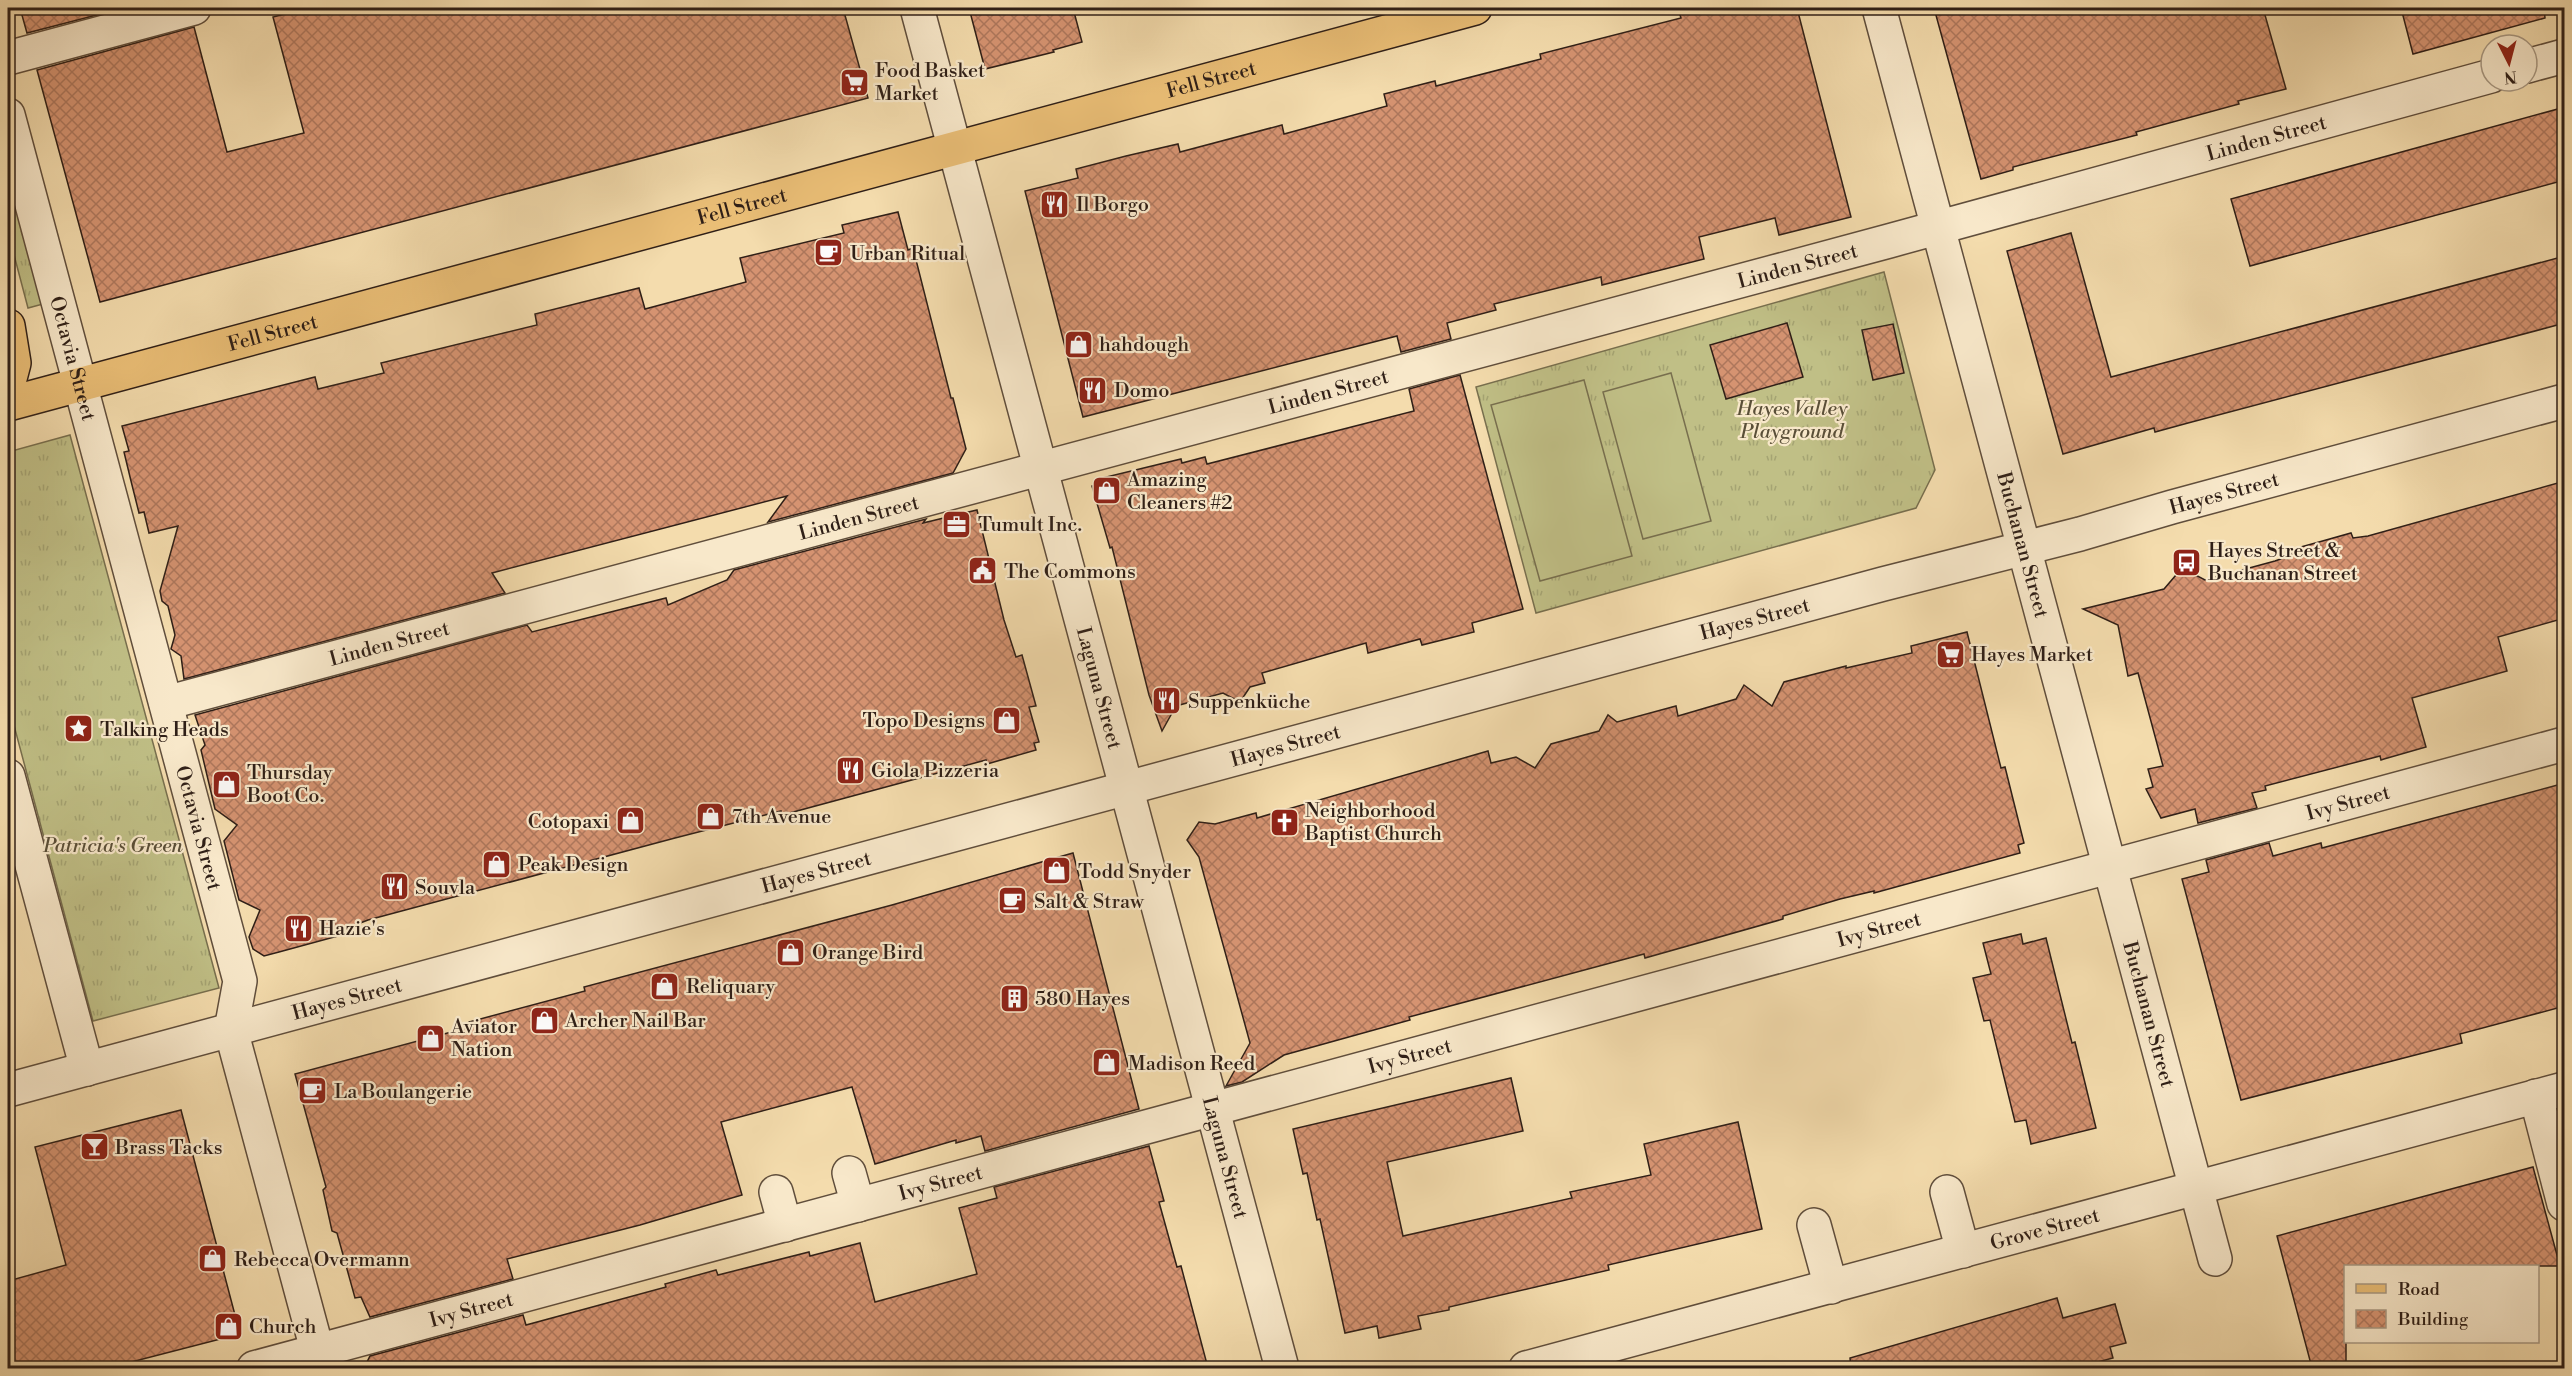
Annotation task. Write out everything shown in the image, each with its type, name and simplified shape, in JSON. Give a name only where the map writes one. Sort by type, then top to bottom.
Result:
[{"type":"main road","name":"Fell Street","points":[[8,404],[1475,8]]},
{"type":"main road","points":[[8,326],[14,363],[8,386]]},
{"type":"street","points":[[8,58],[194,8]]},
{"type":"street","name":"Laguna Street","points":[[917,8],[1282,1368]]},
{"type":"street","name":"Buchanan Street","points":[[1879,8],[2215,1259]]},
{"type":"street","points":[[2539,63],[2565,56]]},
{"type":"street","name":"Linden Street","points":[[165,703],[2479,79]]},
{"type":"street","name":"Octavia Street","points":[[8,115],[240,981],[231,1030],[320,1360]]},
{"type":"street","name":"Hayes Street","points":[[8,1090],[2024,547],[2080,534],[2565,401]]},
{"type":"street","name":"Ivy Street","points":[[254,1368],[320,1360],[785,1225],[2565,744]]},
{"type":"street","points":[[8,777],[87,1069]]},
{"type":"street","points":[[2550,1093],[2565,1203]]},
{"type":"street","name":"Grove Street","points":[[1526,1368],[2550,1093]]},
{"type":"street","points":[[849,1173],[858,1205]]},
{"type":"street","points":[[776,1192],[785,1225]]},
{"type":"street","points":[[1947,1192],[1963,1251]]},
{"type":"street","points":[[1814,1225],[1831,1287]]},
{"type":"green space","points":[[8,173],[43,304],[28,308],[8,232]]},
{"type":"green space","name":"Hayes Valley Playground","points":[[1884,272],[1935,470],[1916,508],[1536,613],[1476,387]]},
{"type":"green space","points":[[1671,373],[1711,521],[1643,539],[1603,392]]},
{"type":"green space","points":[[1584,380],[1632,556],[1540,581],[1491,405]]},
{"type":"green space","name":"Patricia's Green","points":[[70,435],[219,988],[93,1021],[8,703],[8,452]]},
{"type":"building","points":[[20,8],[124,8],[27,33]]},
{"type":"building","points":[[309,8],[843,8],[868,98],[100,302],[37,70],[194,27],[227,152],[304,133],[273,17]]},
{"type":"building","points":[[969,8],[1073,8],[1082,42],[1053,50],[1054,52],[985,69]]},
{"type":"building","points":[[1678,8],[1797,8],[1851,217],[1779,235],[1775,218],[1699,237],[1704,259],[1602,285],[1601,277],[1494,304],[1496,310],[1447,323],[1451,339],[1401,352],[1397,336],[1083,417],[1025,191],[1078,178],[1076,169],[1126,156],[1178,144],[1180,152],[1282,125],[1284,134],[1387,106],[1384,94],[1435,81],[1436,86],[1541,59],[1540,54],[1681,18]]},
{"type":"building","points":[[1934,8],[2263,8],[2286,89],[2136,132],[2137,135],[2013,167],[2013,170],[1981,179]]},
{"type":"building","points":[[2401,8],[2544,8],[2545,18],[2490,33],[2479,33],[2479,36],[2413,54]]},
{"type":"building","points":[[2565,107],[2565,180],[2250,266],[2231,199]]},
{"type":"building","points":[[898,212],[908,250],[913,248],[966,449],[953,473],[768,522],[787,496],[492,573],[505,593],[184,679],[181,656],[171,649],[175,635],[168,606],[162,601],[160,591],[178,526],[149,533],[144,512],[139,513],[124,452],[129,451],[122,426],[315,377],[318,389],[384,373],[381,363],[537,325],[535,314],[639,288],[645,309],[746,282],[740,258],[844,233],[842,225]]},
{"type":"building","points":[[2071,233],[2111,377],[2565,256],[2565,323],[2155,432],[2154,428],[2063,454],[2007,251]]},
{"type":"building","points":[[1787,323],[1803,377],[1726,399],[1710,345]]},
{"type":"building","points":[[1893,324],[1904,373],[1873,380],[1862,330]]},
{"type":"building","points":[[1460,375],[1523,609],[1472,623],[1474,632],[1422,645],[1420,639],[1368,653],[1366,643],[1262,673],[1265,683],[1250,687],[1240,702],[1223,693],[1176,706],[1162,731],[1149,695],[1112,547],[1110,548],[1092,486],[1099,485],[1098,479],[1181,459],[1182,463],[1205,457],[1207,464],[1414,411],[1409,389]]},
{"type":"building","points":[[2565,481],[2565,618],[2498,637],[2507,671],[2412,698],[2426,747],[2381,760],[2380,756],[2265,786],[2266,790],[2252,793],[2257,808],[2198,823],[2195,809],[2161,818],[2146,789],[2153,787],[2148,769],[2163,766],[2138,673],[2128,676],[2118,625],[2083,609],[2164,589],[2182,568],[2205,580],[2275,561],[2292,555],[2290,550],[2351,533],[2353,538],[2368,536]]},
{"type":"building","points":[[977,510],[1004,620],[1016,657],[1022,655],[1036,706],[1029,707],[1039,742],[1034,743],[1036,750],[987,764],[986,760],[782,815],[781,811],[675,838],[368,920],[337,932],[338,936],[264,956],[253,949],[249,937],[260,910],[239,900],[224,841],[237,825],[215,809],[201,750],[205,745],[195,715],[527,625],[532,632],[666,598],[668,605],[727,580],[734,570],[926,519],[923,523]]},
{"type":"building","points":[[1967,632],[2001,768],[2005,767],[2024,843],[2018,845],[2020,853],[1874,893],[1874,891],[1840,899],[1783,916],[1783,919],[1645,958],[1644,954],[1409,1017],[1410,1020],[1284,1055],[1242,1082],[1226,1086],[1250,1043],[1199,857],[1187,840],[1199,822],[1215,824],[1256,813],[1257,818],[1488,751],[1491,763],[1516,757],[1535,768],[1551,744],[1599,731],[1608,715],[1617,722],[1676,706],[1678,716],[1736,699],[1744,685],[1772,706],[1784,682],[1846,666],[1846,668],[1912,653],[1911,646]]},
{"type":"building","points":[[2565,783],[2565,1006],[2460,1034],[2462,1043],[2241,1100],[2182,879],[2209,872],[2206,860],[2269,843],[2273,856],[2321,843],[2322,848]]},
{"type":"building","points":[[1073,853],[1139,1109],[985,1151],[981,1136],[956,1143],[956,1140],[875,1164],[852,1087],[721,1122],[742,1195],[640,1225],[507,1259],[513,1279],[370,1317],[361,1297],[355,1298],[337,1233],[332,1231],[323,1190],[326,1187],[295,1074],[470,1027],[469,1022],[585,991],[584,987],[892,905]]},
{"type":"building","points":[[2021,934],[2023,944],[2046,938],[2096,1128],[2031,1144],[2026,1120],[2015,1122],[1990,1020],[1984,1021],[1973,978],[1991,974],[1983,943]]},
{"type":"building","points":[[1511,1078],[1523,1131],[1387,1162],[1403,1236],[1572,1198],[1570,1192],[1651,1175],[1644,1144],[1738,1122],[1762,1229],[1608,1265],[1609,1270],[1418,1316],[1421,1329],[1379,1338],[1377,1326],[1345,1333],[1320,1219],[1317,1220],[1307,1173],[1303,1174],[1293,1129]]},
{"type":"building","points":[[181,1110],[240,1334],[108,1368],[8,1368],[8,1281],[66,1265],[35,1147]]},
{"type":"building","points":[[1149,1146],[1164,1201],[1159,1202],[1177,1267],[1181,1266],[1208,1368],[364,1368],[370,1356],[523,1315],[526,1325],[666,1287],[665,1284],[716,1270],[718,1275],[809,1252],[810,1256],[860,1243],[875,1302],[977,1274],[959,1208],[997,1198],[994,1187]]},
{"type":"building","points":[[2533,1167],[2560,1266],[2344,1265],[2346,1368],[2312,1368],[2277,1236]]},
{"type":"building","points":[[2057,1298],[2063,1318],[2115,1304],[2126,1343],[2110,1347],[2113,1358],[2075,1368],[1851,1368],[1850,1358]]},
{"type":"place","name":"Food Basket Market","points":[[854,82]]},
{"type":"place","name":"Il Borgo","points":[[1055,204]]},
{"type":"place","name":"Urban Ritual","points":[[829,253]]},
{"type":"place","name":"hahdough","points":[[1078,344]]},
{"type":"place","name":"Domo","points":[[1093,390]]},
{"type":"place","name":"Amazing Cleaners #2","points":[[1106,491]]},
{"type":"place","name":"Tumult Inc.","points":[[957,524]]},
{"type":"place","name":"Hayes Street & Buchanan Street","points":[[2187,562]]},
{"type":"place","name":"The Commons","points":[[983,571]]},
{"type":"place","name":"Hayes Market","points":[[1950,654]]},
{"type":"place","name":"Suppenküche","points":[[1167,701]]},
{"type":"place","name":"Topo Designs","points":[[1006,720]]},
{"type":"place","name":"Talking Heads","points":[[79,729]]},
{"type":"place","name":"Giola Pizzeria","points":[[850,770]]},
{"type":"place","name":"Thursday Boot Co.","points":[[226,784]]},
{"type":"place","name":"7th Avenue","points":[[711,816]]},
{"type":"place","name":"Cotopaxi","points":[[630,821]]},
{"type":"place","name":"Neighborhood Baptist Church","points":[[1284,822]]},
{"type":"place","name":"Peak Design","points":[[497,864]]},
{"type":"place","name":"Todd Snyder","points":[[1057,871]]},
{"type":"place","name":"Souvla","points":[[394,887]]},
{"type":"place","name":"Salt & Straw","points":[[1013,901]]},
{"type":"place","name":"Hazie's","points":[[298,928]]},
{"type":"place","name":"Orange Bird","points":[[791,952]]},
{"type":"place","name":"Reliquary","points":[[665,986]]},
{"type":"place","name":"580 Hayes","points":[[1014,998]]},
{"type":"place","name":"Archer Nail Bar","points":[[544,1020]]},
{"type":"place","name":"Aviator Nation","points":[[430,1038]]},
{"type":"place","name":"Madison Reed","points":[[1107,1063]]},
{"type":"place","name":"La Boulangerie","points":[[313,1091]]},
{"type":"place","name":"Brass Tacks","points":[[94,1147]]},
{"type":"place","name":"Rebecca Overmann","points":[[213,1259]]},
{"type":"place","name":"Church","points":[[228,1326]]}]
